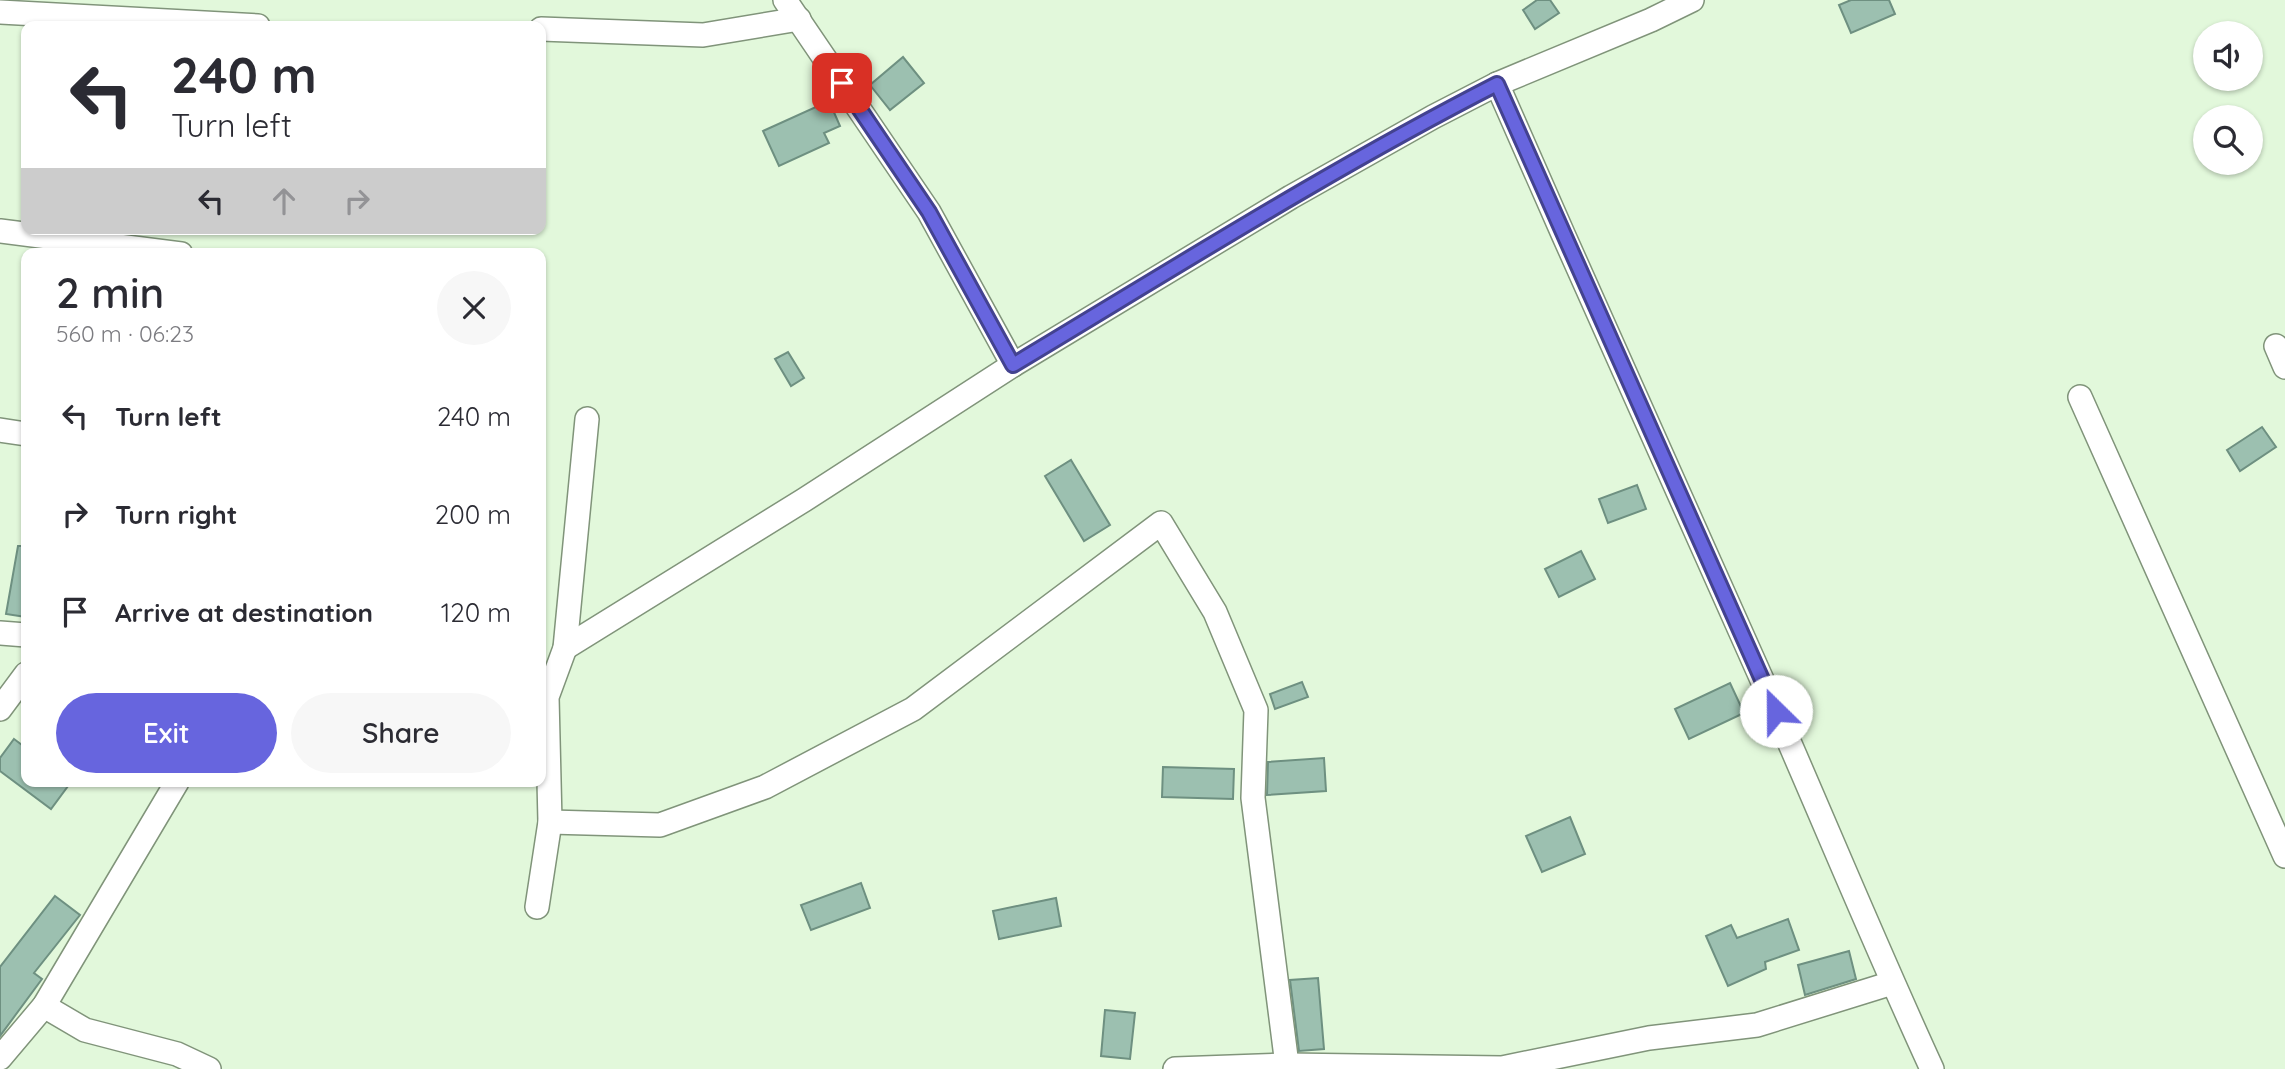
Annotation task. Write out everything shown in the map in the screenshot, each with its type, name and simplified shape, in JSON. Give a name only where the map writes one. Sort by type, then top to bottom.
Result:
[{"type":"street","points":[[785,0],[929,212],[1013,365]]},
{"type":"street","points":[[565,648],[804,500],[1013,365],[1291,198],[1433,117],[1497,84],[1651,20],[1692,0]]},
{"type":"street","points":[[0,12],[166,21]]},
{"type":"street","points":[[546,29],[703,35],[799,19]]},
{"type":"street","points":[[1497,84],[1932,1069]]},
{"type":"street","points":[[0,231],[21,234]]},
{"type":"street","points":[[31,235],[134,248]]},
{"type":"street","points":[[2080,397],[2285,856]]},
{"type":"street","points":[[546,691],[565,648],[587,419]]},
{"type":"street","points":[[0,430],[21,433]]},
{"type":"street","points":[[550,822],[660,825],[765,787],[913,709],[1161,523],[1215,612],[1256,710],[1253,798],[1287,1065]]},
{"type":"street","points":[[0,632],[21,634]]},
{"type":"street","points":[[0,709],[21,681]]},
{"type":"street","points":[[537,907],[550,822],[546,738]]},
{"type":"street","points":[[0,1058],[44,1006],[174,787]]},
{"type":"street","points":[[1175,1069],[1287,1065],[1502,1068],[1649,1038],[1757,1025],[1892,983]]},
{"type":"street","points":[[44,1006],[85,1030],[177,1054],[209,1069]]},
{"type":"building","points":[[1537,0],[1550,0],[1559,13],[1535,29],[1523,10]]},
{"type":"building","points":[[1851,0],[1889,0],[1895,14],[1851,33],[1839,5]]},
{"type":"building","points":[[903,57],[924,83],[890,110],[870,85]]},
{"type":"building","points":[[829,101],[840,126],[824,133],[829,143],[779,166],[763,131]]},
{"type":"building","points":[[788,352],[804,378],[791,386],[775,359]]},
{"type":"building","points":[[2262,427],[2276,447],[2240,471],[2227,450]]},
{"type":"building","points":[[1071,460],[1110,525],[1084,541],[1045,476]]},
{"type":"building","points":[[1637,485],[1646,509],[1608,523],[1599,499]]},
{"type":"building","points":[[18,546],[21,546],[21,616],[6,614]]},
{"type":"building","points":[[1581,551],[1595,579],[1559,597],[1545,569]]},
{"type":"building","points":[[1302,682],[1308,697],[1275,709],[1270,694]]},
{"type":"building","points":[[1730,683],[1744,713],[1689,739],[1675,709]]},
{"type":"building","points":[[14,739],[21,744],[21,787],[0,771],[0,758]]},
{"type":"building","points":[[1324,758],[1326,791],[1267,795],[1268,762]]},
{"type":"building","points":[[1163,767],[1234,769],[1233,799],[1162,797]]},
{"type":"building","points":[[21,787],[67,787],[51,809]]},
{"type":"building","points":[[1570,817],[1585,854],[1542,872],[1526,836]]},
{"type":"building","points":[[861,883],[870,908],[811,930],[801,905]]},
{"type":"building","points":[[55,896],[80,915],[34,973],[42,979],[0,1036],[0,967]]},
{"type":"building","points":[[1056,898],[1061,926],[999,939],[993,911]]},
{"type":"building","points":[[1788,919],[1799,950],[1765,962],[1766,969],[1728,986],[1706,936],[1731,925],[1737,938]]},
{"type":"building","points":[[1849,951],[1856,979],[1805,995],[1798,965]]},
{"type":"building","points":[[1318,978],[1324,1049],[1299,1051],[1290,980]]},
{"type":"building","points":[[1105,1010],[1135,1013],[1130,1059],[1101,1056]]},
{"type":"route","points":[[842,83],[929,212],[1013,365],[1291,198],[1433,117],[1497,84],[1776,711]]}]
